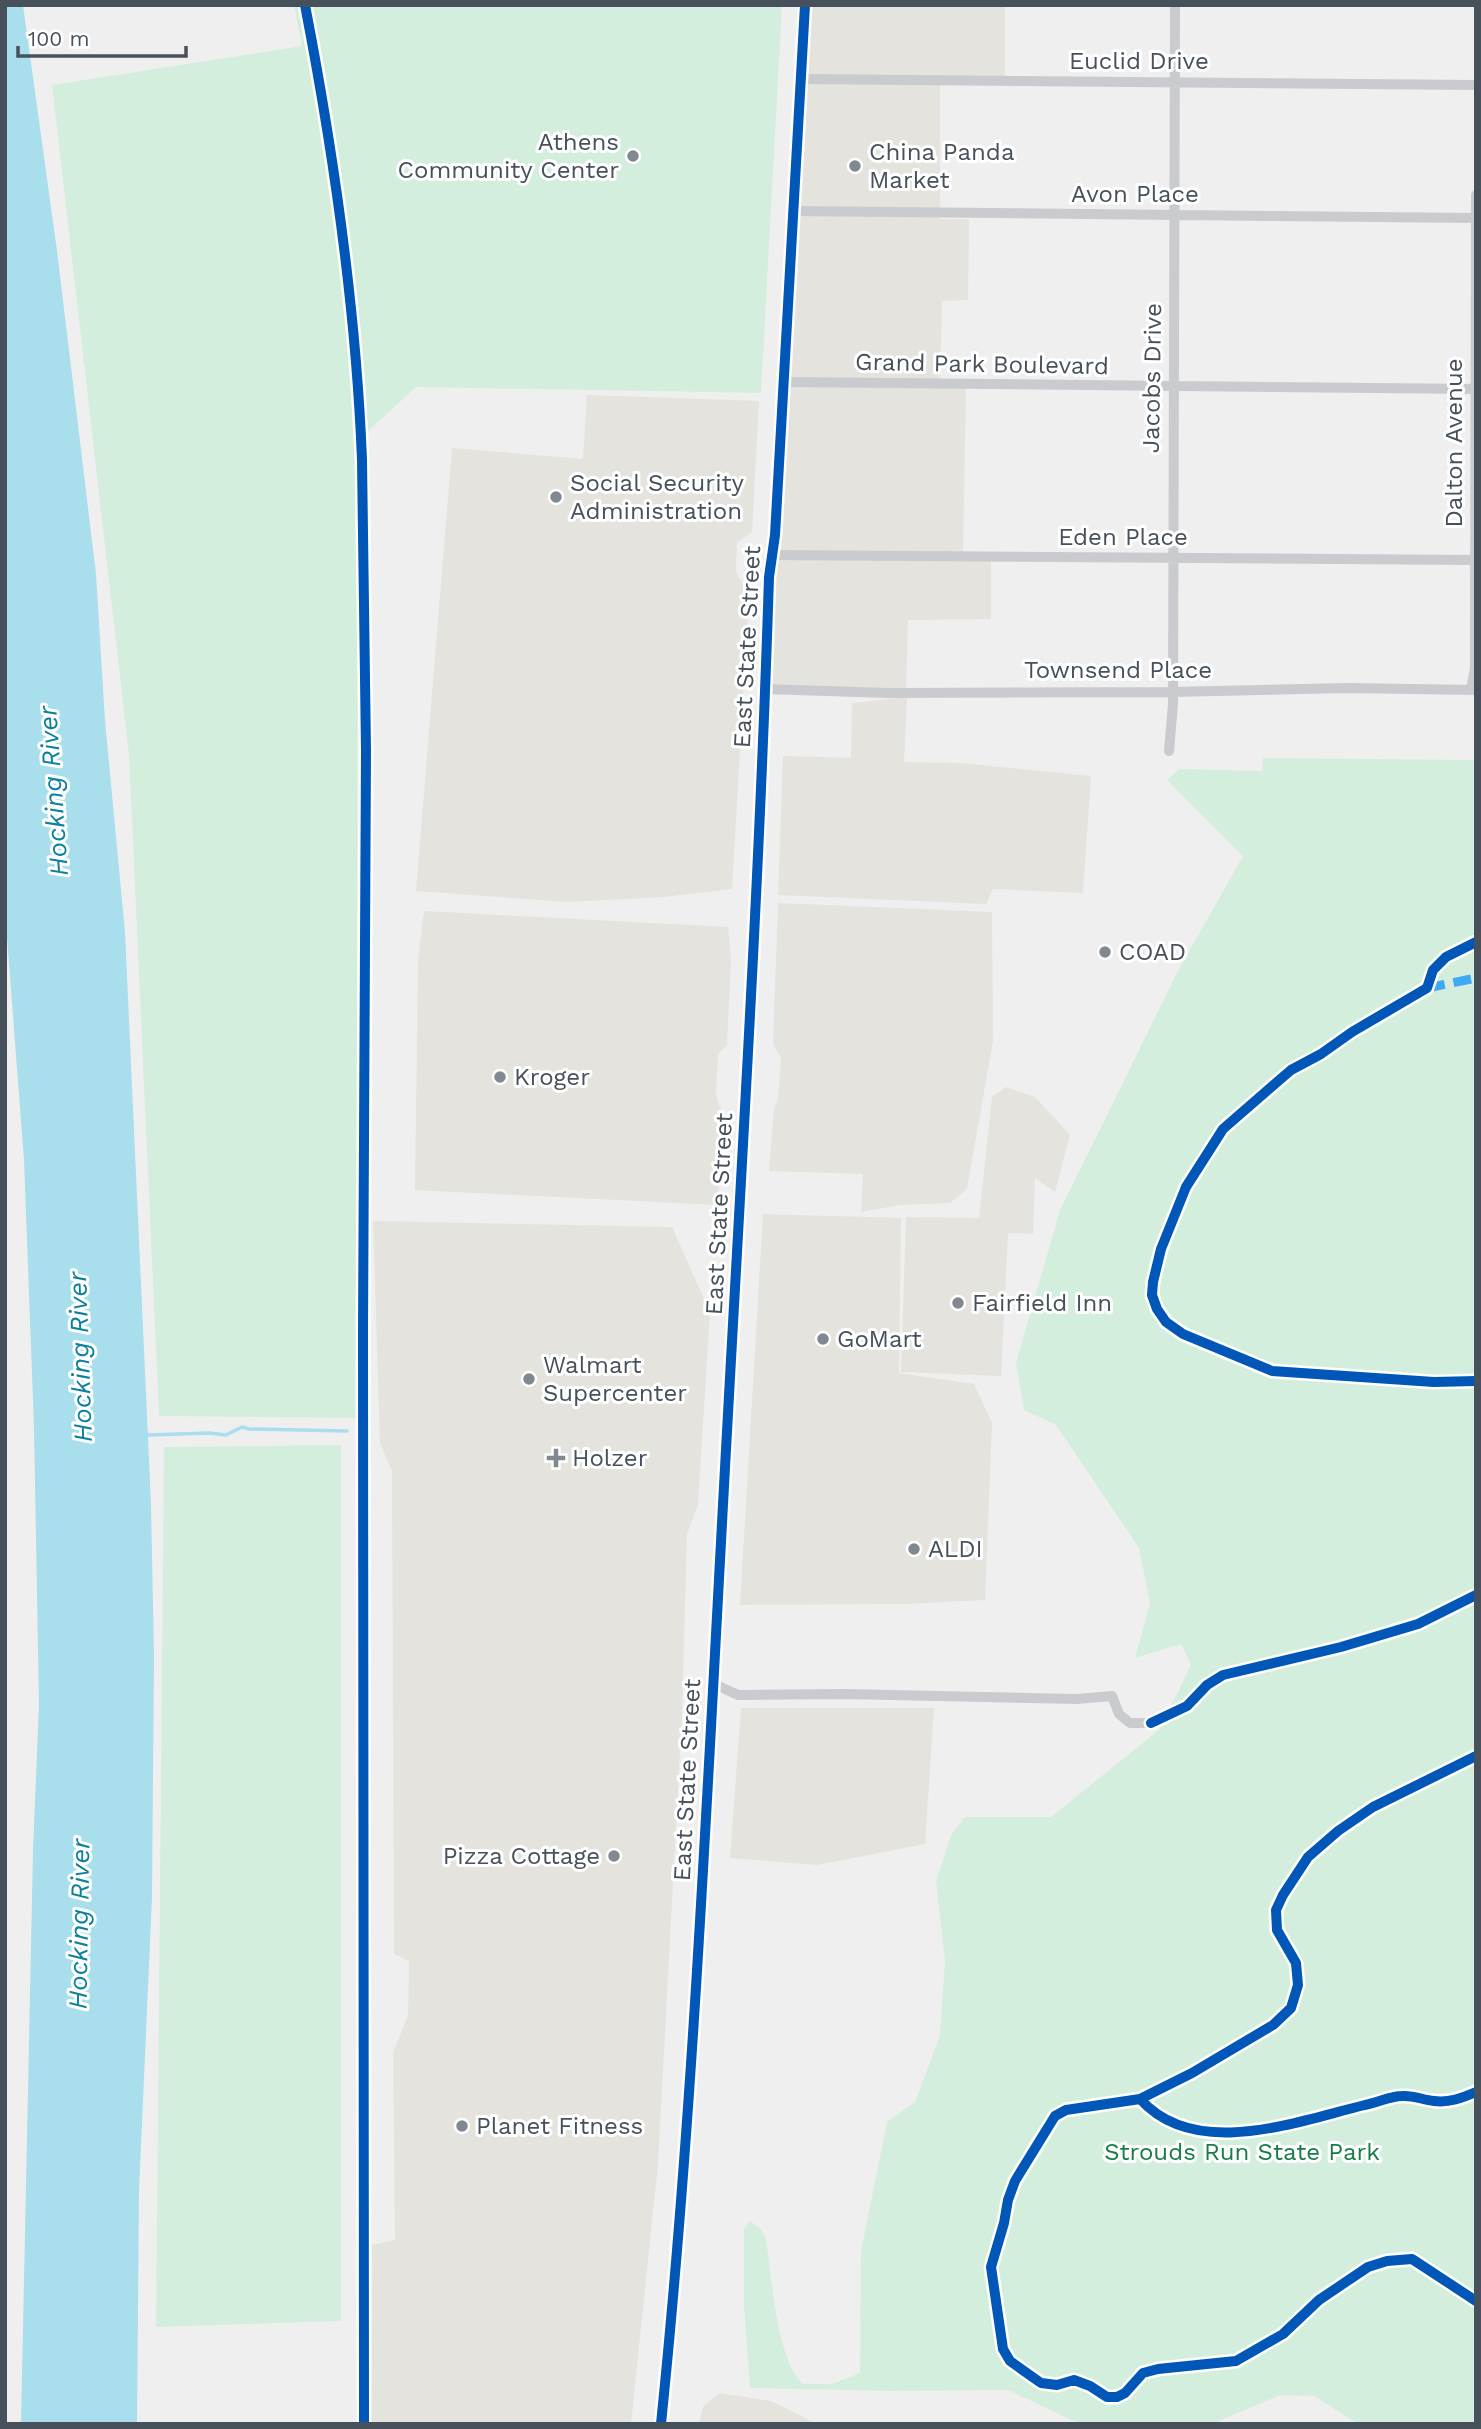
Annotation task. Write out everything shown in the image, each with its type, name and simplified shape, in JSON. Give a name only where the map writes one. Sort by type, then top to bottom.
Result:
[{"type":"main road","name":"East State Street","points":[[661,2424],[684,2181],[714,1684],[747,1106],[769,577],[776,530],[805,5]]},
{"type":"street","name":"Jacobs Drive","points":[[1168,751],[1172,715],[1175,5]]},
{"type":"street","name":"Euclid Drive","points":[[801,79],[1476,85]]},
{"type":"street","name":"Dalton Avenue","points":[[1473,690],[1476,195]]},
{"type":"street","name":"Avon Place","points":[[793,211],[1476,218]]},
{"type":"street","name":"Grand Park Boulevard","points":[[783,382],[1476,389]]},
{"type":"street","name":"Eden Place","points":[[772,555],[1474,560]]},
{"type":"street","name":"Townsend Place","points":[[765,689],[888,693],[1347,688],[1473,690]]},
{"type":"street","points":[[714,1684],[738,1695],[1077,1699],[1112,1696],[1119,1714],[1130,1723],[1151,1723]]},
{"type":"shaded area","points":[[805,5],[1005,5],[1005,81],[940,81],[940,219],[969,219],[968,300],[942,301],[940,384],[966,385],[963,557],[991,558],[991,619],[908,620],[906,693],[765,689]]},
{"type":"shaded area","points":[[587,395],[759,401],[752,532],[737,543],[736,572],[749,594],[732,889],[664,897],[567,902],[416,891],[452,448],[583,459]]},
{"type":"shaded area","points":[[907,697],[904,762],[961,763],[1091,776],[1083,893],[993,889],[986,904],[778,895],[783,756],[851,758],[852,703]]},
{"type":"shaded area","points":[[778,903],[992,912],[993,1041],[967,1189],[950,1203],[900,1205],[861,1212],[863,1174],[769,1171],[781,1057],[773,1045]]},
{"type":"shaded area","points":[[424,911],[728,927],[731,960],[727,1045],[718,1054],[716,1095],[723,1116],[718,1205],[415,1190],[418,960]]},
{"type":"shaded area","points":[[1006,1087],[1035,1097],[1070,1135],[1055,1192],[1035,1178],[1033,1234],[1008,1233],[1001,1376],[901,1372],[906,1217],[979,1218],[992,1097]]},
{"type":"shaded area","points":[[763,1214],[901,1218],[899,1373],[974,1384],[992,1423],[985,1600],[905,1604],[740,1605]]},
{"type":"shaded area","points":[[373,1221],[672,1227],[710,1312],[698,1505],[687,1534],[682,1714],[658,2164],[631,2424],[371,2424],[372,2245],[395,2240],[393,2052],[408,2016],[409,1961],[394,1954],[392,1471],[380,1443]]},
{"type":"shaded area","points":[[741,1708],[934,1708],[925,1844],[817,1865],[730,1858]]},
{"type":"shaded area","points":[[719,2393],[771,2401],[817,2424],[699,2424],[703,2407]]},
{"type":"green space","points":[[294,5],[782,5],[761,393],[416,387],[356,442],[356,1418],[159,1416],[129,755],[52,85],[302,46]]},
{"type":"green space","name":"Strouds Run State Park","points":[[1263,758],[1476,760],[1476,2424],[1358,2424],[1314,2396],[1280,2395],[1212,2424],[1080,2424],[1008,2390],[750,2388],[744,2307],[744,2229],[750,2221],[761,2229],[766,2239],[781,2337],[794,2372],[803,2384],[832,2384],[860,2373],[861,2251],[887,2122],[915,2102],[940,2035],[945,1961],[936,1881],[951,1835],[965,1817],[1051,1817],[1160,1729],[1191,1665],[1181,1644],[1135,1658],[1150,1603],[1139,1548],[1056,1425],[1024,1410],[1016,1363],[1060,1210],[1179,969],[1243,856],[1167,780],[1180,769],[1262,771]]},
{"type":"green space","points":[[341,1445],[341,2321],[156,2327],[164,1447]]},
{"type":"water","name":"Hocking River","points":[[5,5],[23,5],[57,251],[96,574],[105,721],[125,932],[151,1504],[154,1656],[152,1897],[139,2191],[137,2424],[21,2424],[33,1850],[39,1705],[34,1427],[24,1160],[5,911]]},
{"type":"waterway","points":[[148,1435],[226,1435],[242,1427],[347,1431]]},
{"type":"marked path","points":[[1427,988],[1476,978]]},
{"type":"cycle path","points":[[305,5],[342,231],[355,345],[362,460],[366,751],[363,1331],[364,2424]]},
{"type":"cycle path","points":[[661,2424],[681,2204],[703,1873],[754,939],[769,577],[775,535],[805,5]]},
{"type":"cycle path","points":[[1476,942],[1446,957],[1433,970],[1427,988],[1291,1070],[1223,1129],[1186,1187],[1161,1249],[1152,1295],[1166,1322],[1183,1334],[1272,1371],[1434,1382],[1476,1381]]},
{"type":"cycle path","points":[[1151,1723],[1187,1706],[1207,1685],[1223,1675],[1341,1647],[1418,1624],[1476,1595]]},
{"type":"cycle path","points":[[1476,1756],[1373,1807],[1338,1831],[1308,1857],[1276,1910],[1277,1930],[1296,1963],[1298,1985],[1291,2008],[1273,2025],[1192,2073],[1140,2099],[1066,2110],[1055,2116],[1015,2181],[991,2267],[1003,2349],[1010,2361],[1041,2383],[1057,2385],[1074,2380],[1107,2397],[1117,2397],[1125,2393],[1143,2373],[1236,2361],[1283,2334],[1319,2300],[1368,2267],[1387,2261],[1412,2259],[1476,2301]]},
{"type":"cycle path","points":[[1140,2099],[1163,2118],[1189,2128],[1218,2132],[1248,2131],[1309,2120],[1397,2096],[1445,2101],[1476,2092]]},
{"type":"place","name":"Athens Community Center","points":[[633,156]]},
{"type":"place","name":"China Panda Market","points":[[855,166]]},
{"type":"place","name":"Social Security Administration","points":[[556,497]]},
{"type":"place","name":"COAD","points":[[1105,952]]},
{"type":"place","name":"Kroger","points":[[500,1077]]},
{"type":"place","name":"Fairfield Inn","points":[[958,1303]]},
{"type":"place","name":"GoMart","points":[[823,1339]]},
{"type":"place","name":"Walmart Supercenter","points":[[529,1379]]},
{"type":"place","name":"Holzer","points":[[556,1458]]},
{"type":"place","name":"ALDI","points":[[914,1549]]},
{"type":"place","name":"Pizza Cottage","points":[[614,1856]]},
{"type":"place","name":"Planet Fitness","points":[[462,2126]]}]
